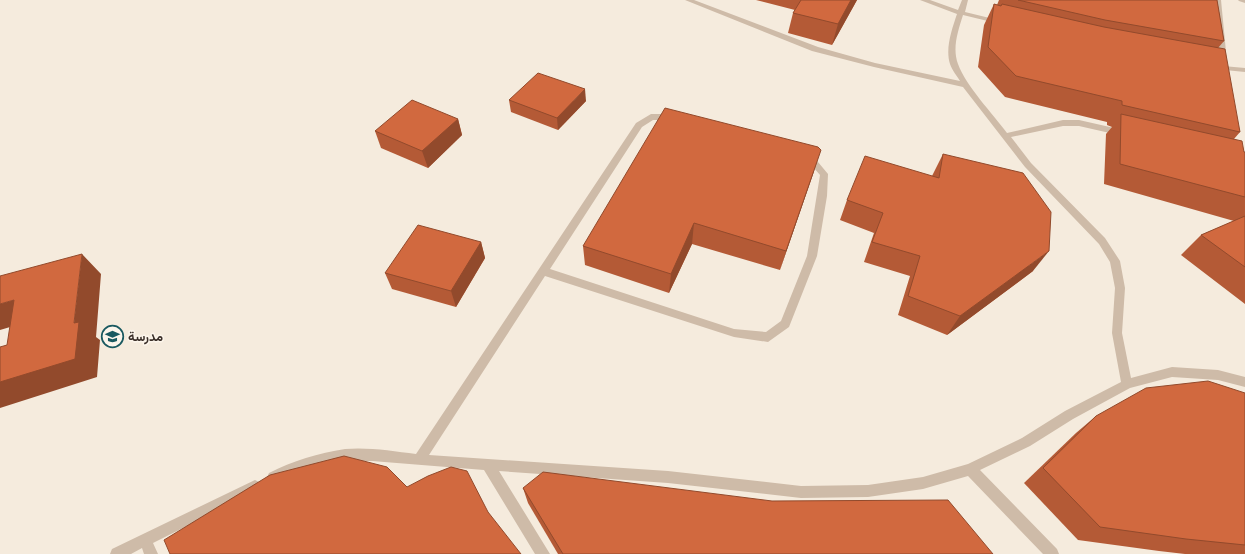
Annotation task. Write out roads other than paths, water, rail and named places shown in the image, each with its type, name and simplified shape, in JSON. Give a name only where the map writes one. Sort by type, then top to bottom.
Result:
[{"type":"street","points":[[688,0],[815,49],[874,65],[966,85]]},
{"type":"street","points":[[923,0],[962,13],[1007,24]]},
{"type":"street","points":[[965,0],[962,13],[954,33],[952,48],[954,64],[966,85],[1004,136],[1028,165],[1102,241],[1115,261],[1120,288],[1117,333],[1127,384]]},
{"type":"street","points":[[1218,0],[1224,72]]},
{"type":"street","points":[[1241,0],[1245,1]]},
{"type":"street","points":[[1210,66],[1224,72],[1245,70]]},
{"type":"street","points":[[419,460],[639,125],[651,117],[668,116],[681,119]]},
{"type":"street","points":[[1004,136],[1063,123],[1079,123],[1134,136]]},
{"type":"street","points":[[543,271],[734,333],[768,337],[785,324],[812,256],[822,196],[824,174],[810,158],[795,153]]},
{"type":"street","points":[[118,554],[145,539],[285,471],[316,461],[346,455],[372,455],[419,460],[668,477],[801,492],[868,491],[923,483],[970,468],[1026,442],[1069,415],[1127,384],[1172,372],[1218,375],[1245,382]]},
{"type":"street","points":[[488,465],[543,554]]},
{"type":"street","points":[[970,468],[1052,554]]},
{"type":"street","points":[[145,539],[150,554]]},
{"type":"place","name":"مدرسة","points":[[112,336]]}]
